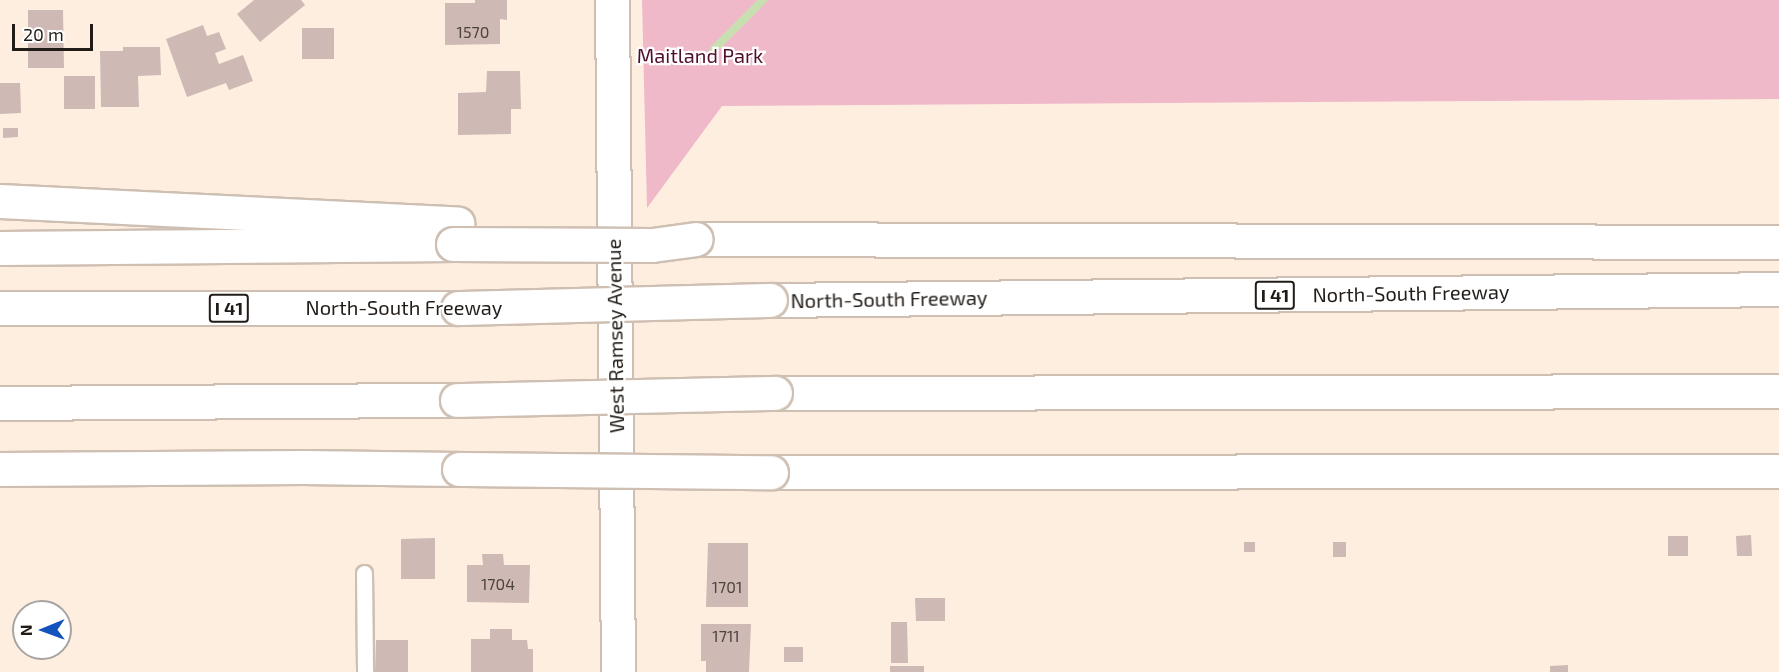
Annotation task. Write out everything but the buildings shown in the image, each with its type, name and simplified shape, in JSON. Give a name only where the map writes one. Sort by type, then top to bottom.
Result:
[{"type":"main road","name":"West Ramsey Avenue","points":[[612,0],[618,672]]},
{"type":"main road","points":[[0,201],[455,233]]},
{"type":"main road","points":[[0,248],[455,233],[653,232],[696,239],[771,240],[1779,242]]},
{"type":"main road","name":"North-South Freeway","points":[[0,308],[458,308],[770,300],[1779,289]]},
{"type":"main road","points":[[0,403],[457,400],[775,393],[1779,391]]},
{"type":"main road","points":[[0,485],[230,480],[303,466]]},
{"type":"main road","points":[[0,469],[303,466],[771,472],[1779,471]]},
{"type":"lane","points":[[364,573],[365,672]]},
{"type":"green space","name":"Maitland Park","points":[[642,0],[1779,0],[1779,99],[722,106],[647,208]]},
{"type":"waterway","points":[[713,50],[763,0]]}]
